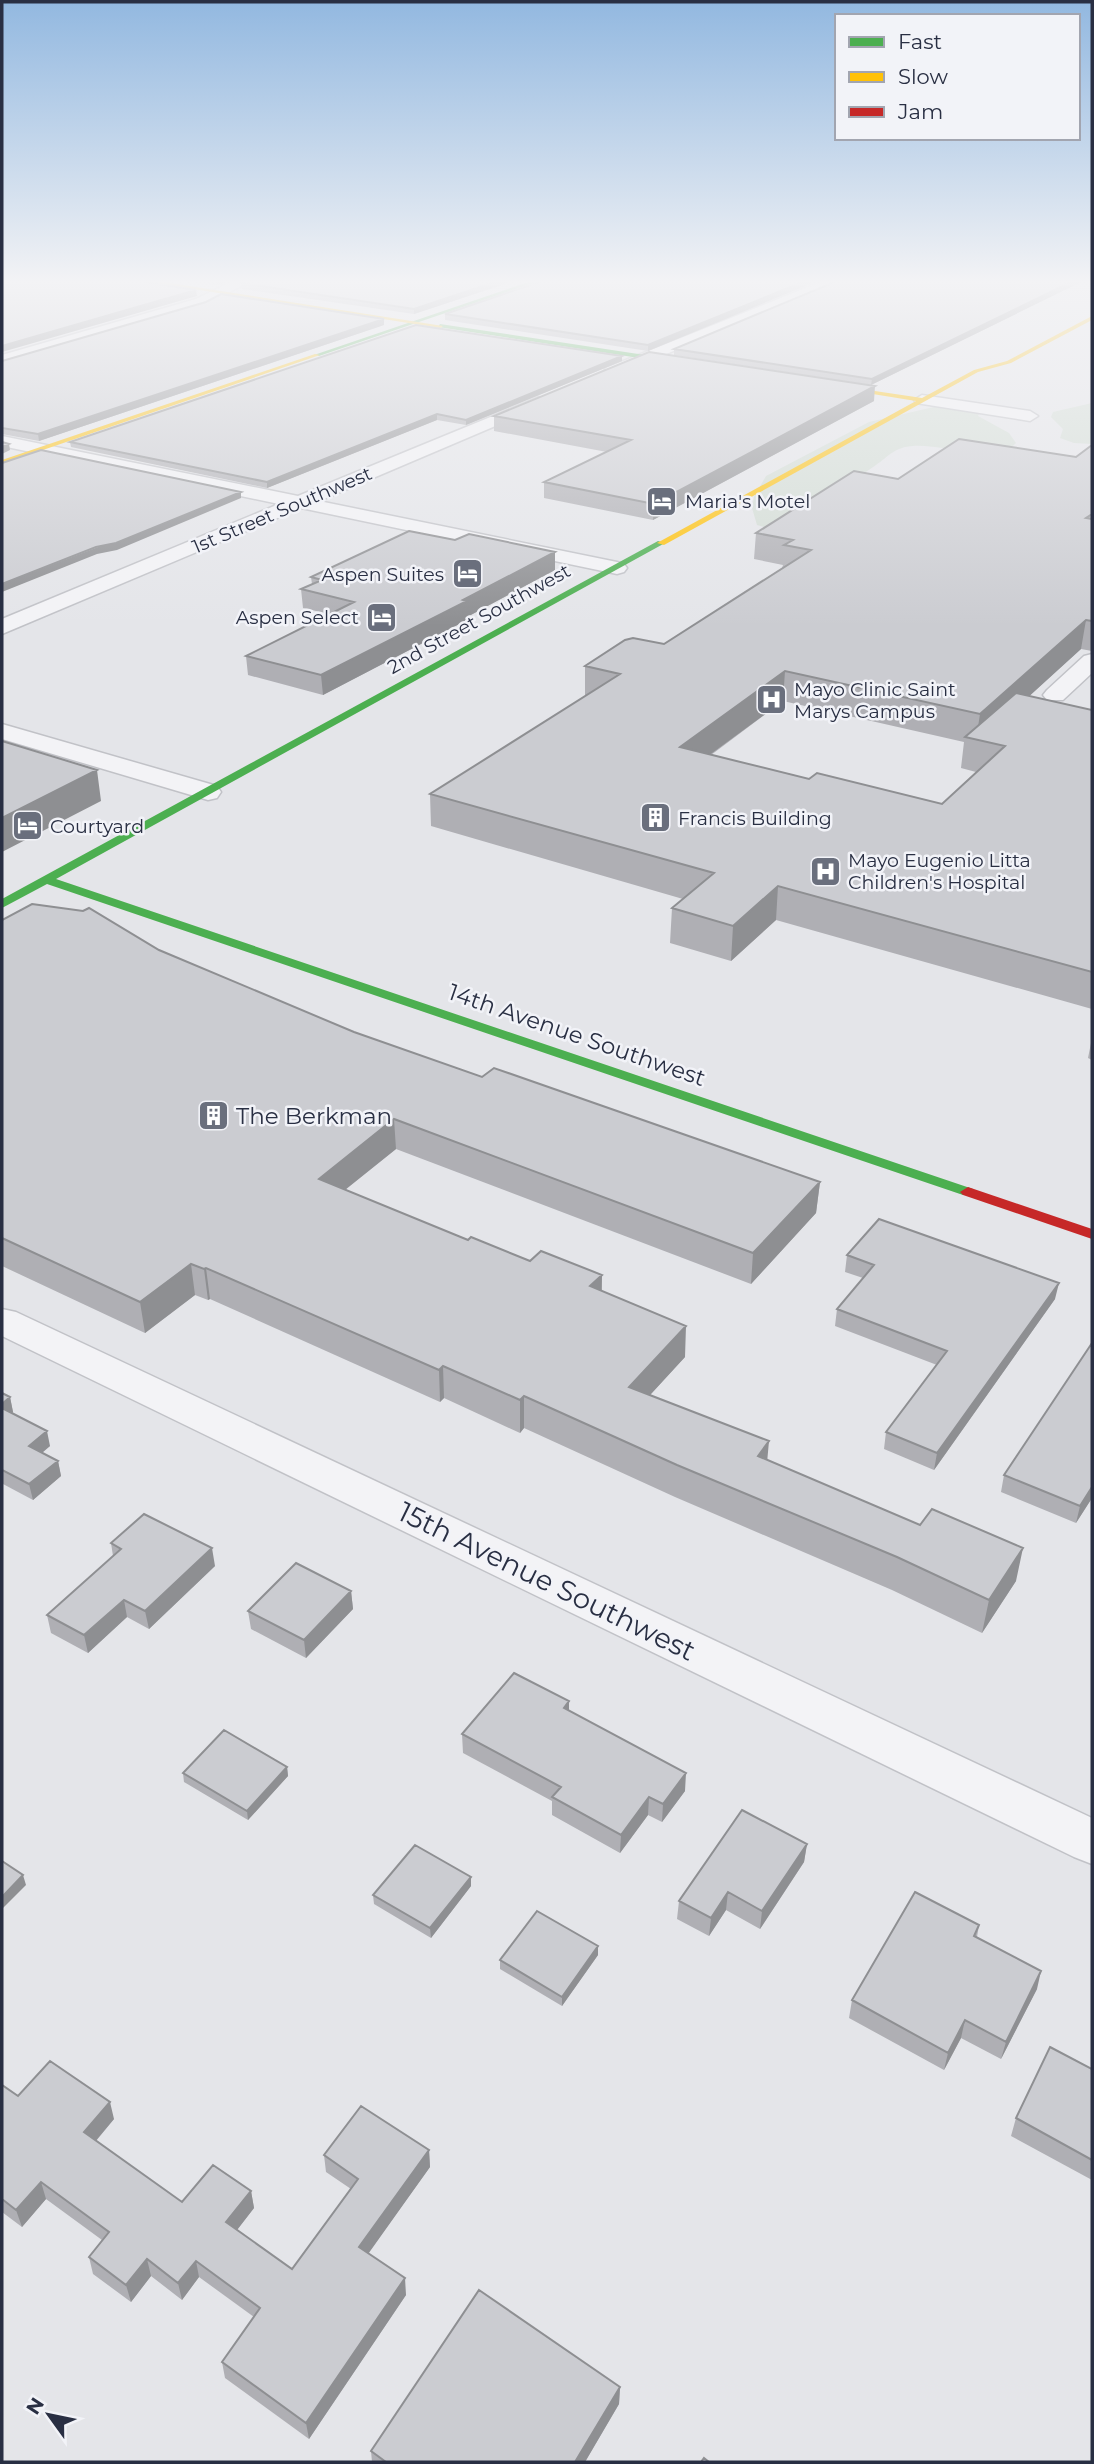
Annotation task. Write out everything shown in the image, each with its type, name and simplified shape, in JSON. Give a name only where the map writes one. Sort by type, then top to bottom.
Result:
[{"type":"main road","points":[[2,462],[195,396]]},
{"type":"main road","points":[[897,396],[922,400]]},
{"type":"main road","name":"2nd Street Southwest","points":[[2,904],[929,396]]},
{"type":"main road","name":"14th Avenue Southwest","points":[[46,880],[1092,1234]]},
{"type":"street","name":"1st Street Southwest","points":[[2,627],[554,396]]},
{"type":"street","points":[[922,400],[1030,416]]},
{"type":"street","points":[[2,441],[617,568]]},
{"type":"street","points":[[1055,695],[1092,661]]},
{"type":"street","points":[[2,732],[208,792]]},
{"type":"street","name":"15th Avenue Southwest","points":[[2,1321],[1092,1842]]},
{"type":"shaded area","points":[[951,403],[981,409],[978,416],[1009,433],[1016,443],[1008,449],[983,452],[924,446],[901,448],[848,482],[799,503],[804,510],[785,533],[757,525],[752,508],[754,497],[766,476],[869,422]]},
{"type":"shaded area","points":[[1092,403],[1092,444],[1074,443],[1060,438],[1063,429],[1051,417],[1053,412]]},
{"type":"building","points":[[2,396],[152,396],[38,434],[2,428]]},
{"type":"building","points":[[206,396],[525,396],[466,420],[437,414],[267,482],[70,442]]},
{"type":"building","points":[[542,396],[856,396],[654,504],[544,482],[631,440],[494,416]]},
{"type":"building","points":[[959,439],[1076,457],[1092,445],[1092,514],[1086,518],[1092,519],[1092,621],[1086,620],[980,714],[785,671],[680,747],[809,779],[817,773],[942,804],[1005,746],[965,737],[1016,693],[1092,710],[1092,972],[778,886],[733,926],[672,908],[714,873],[430,794],[620,674],[585,666],[625,640],[633,638],[664,644],[811,550],[784,545],[793,540],[756,533],[854,471],[898,479]]},
{"type":"building","points":[[41,450],[241,492],[116,543],[96,547],[2,584],[2,463]]},
{"type":"building","points":[[409,531],[455,540],[469,534],[555,552],[463,600],[467,601],[321,675],[246,656],[354,602],[301,589],[322,580],[311,577]]},
{"type":"building","points":[[2,741],[97,770],[2,818]]},
{"type":"building","points":[[32,904],[83,911],[89,908],[159,950],[354,1032],[482,1077],[494,1068],[820,1182],[753,1253],[394,1119],[319,1179],[468,1240],[471,1237],[530,1261],[541,1251],[602,1275],[590,1286],[686,1326],[629,1387],[769,1441],[758,1456],[920,1525],[932,1509],[1023,1548],[989,1600],[897,1557],[677,1465],[524,1396],[520,1400],[443,1366],[439,1370],[206,1268],[191,1264],[140,1302],[2,1238],[2,920]]},
{"type":"building","points":[[879,1219],[1059,1283],[937,1453],[886,1432],[947,1351],[837,1309],[874,1265],[847,1255]]},
{"type":"building","points":[[1092,1343],[1092,1487],[1080,1506],[1004,1475]]},
{"type":"building","points":[[2,1393],[10,1397],[2,1404]]},
{"type":"building","points":[[2,1408],[47,1431],[29,1446],[58,1461],[29,1484],[2,1470]]},
{"type":"building","points":[[144,1514],[212,1548],[145,1611],[124,1600],[84,1635],[47,1615],[121,1549],[111,1543]]},
{"type":"building","points":[[296,1563],[351,1591],[304,1640],[248,1611]]},
{"type":"building","points":[[514,1673],[569,1701],[564,1708],[686,1773],[663,1804],[649,1797],[621,1835],[552,1797],[561,1787],[462,1734]]},
{"type":"building","points":[[224,1730],[287,1767],[247,1811],[183,1773]]},
{"type":"building","points":[[742,1810],[807,1844],[762,1911],[728,1892],[711,1918],[679,1901]]},
{"type":"building","points":[[415,1845],[471,1877],[430,1928],[373,1895]]},
{"type":"building","points":[[2,1861],[23,1875],[2,1897]]},
{"type":"building","points":[[915,1892],[979,1925],[974,1936],[1041,1971],[1006,2042],[965,2020],[948,2053],[852,2000]]},
{"type":"building","points":[[537,1911],[598,1946],[562,1997],[500,1960]]},
{"type":"building","points":[[1050,2047],[1092,2069],[1092,2160],[1016,2118]]},
{"type":"building","points":[[50,2061],[110,2102],[84,2132],[182,2202],[213,2165],[251,2191],[226,2222],[292,2269],[358,2179],[324,2155],[361,2106],[429,2150],[359,2247],[405,2278],[306,2423],[222,2362],[260,2308],[196,2261],[178,2283],[147,2259],[126,2285],[89,2257],[109,2232],[41,2182],[16,2210],[2,2199],[2,2085],[18,2096]]},
{"type":"building","points":[[479,2290],[620,2387],[575,2462],[386,2462],[371,2451]]},
{"type":"traffic: fast","points":[[2,904],[661,543]]},
{"type":"traffic: fast","points":[[46,880],[968,1192]]},
{"type":"traffic: slow","points":[[2,462],[196,396]]},
{"type":"traffic: slow","points":[[897,396],[922,400]]},
{"type":"traffic: slow","points":[[661,543],[930,396]]},
{"type":"traffic: jam","points":[[968,1192],[1092,1234]]},
{"type":"place","name":"Maria's Motel","points":[[662,501]]},
{"type":"place","name":"Aspen Suites","points":[[467,574]]},
{"type":"place","name":"Aspen Select","points":[[382,617]]},
{"type":"place","name":"Mayo Clinic Saint Marys Campus","points":[[771,700]]},
{"type":"place","name":"Francis Building","points":[[655,818]]},
{"type":"place","name":"Courtyard","points":[[27,826]]},
{"type":"place","name":"Mayo Eugenio Litta Children's Hospital","points":[[825,871]]},
{"type":"place","name":"The Berkman","points":[[213,1116]]}]
